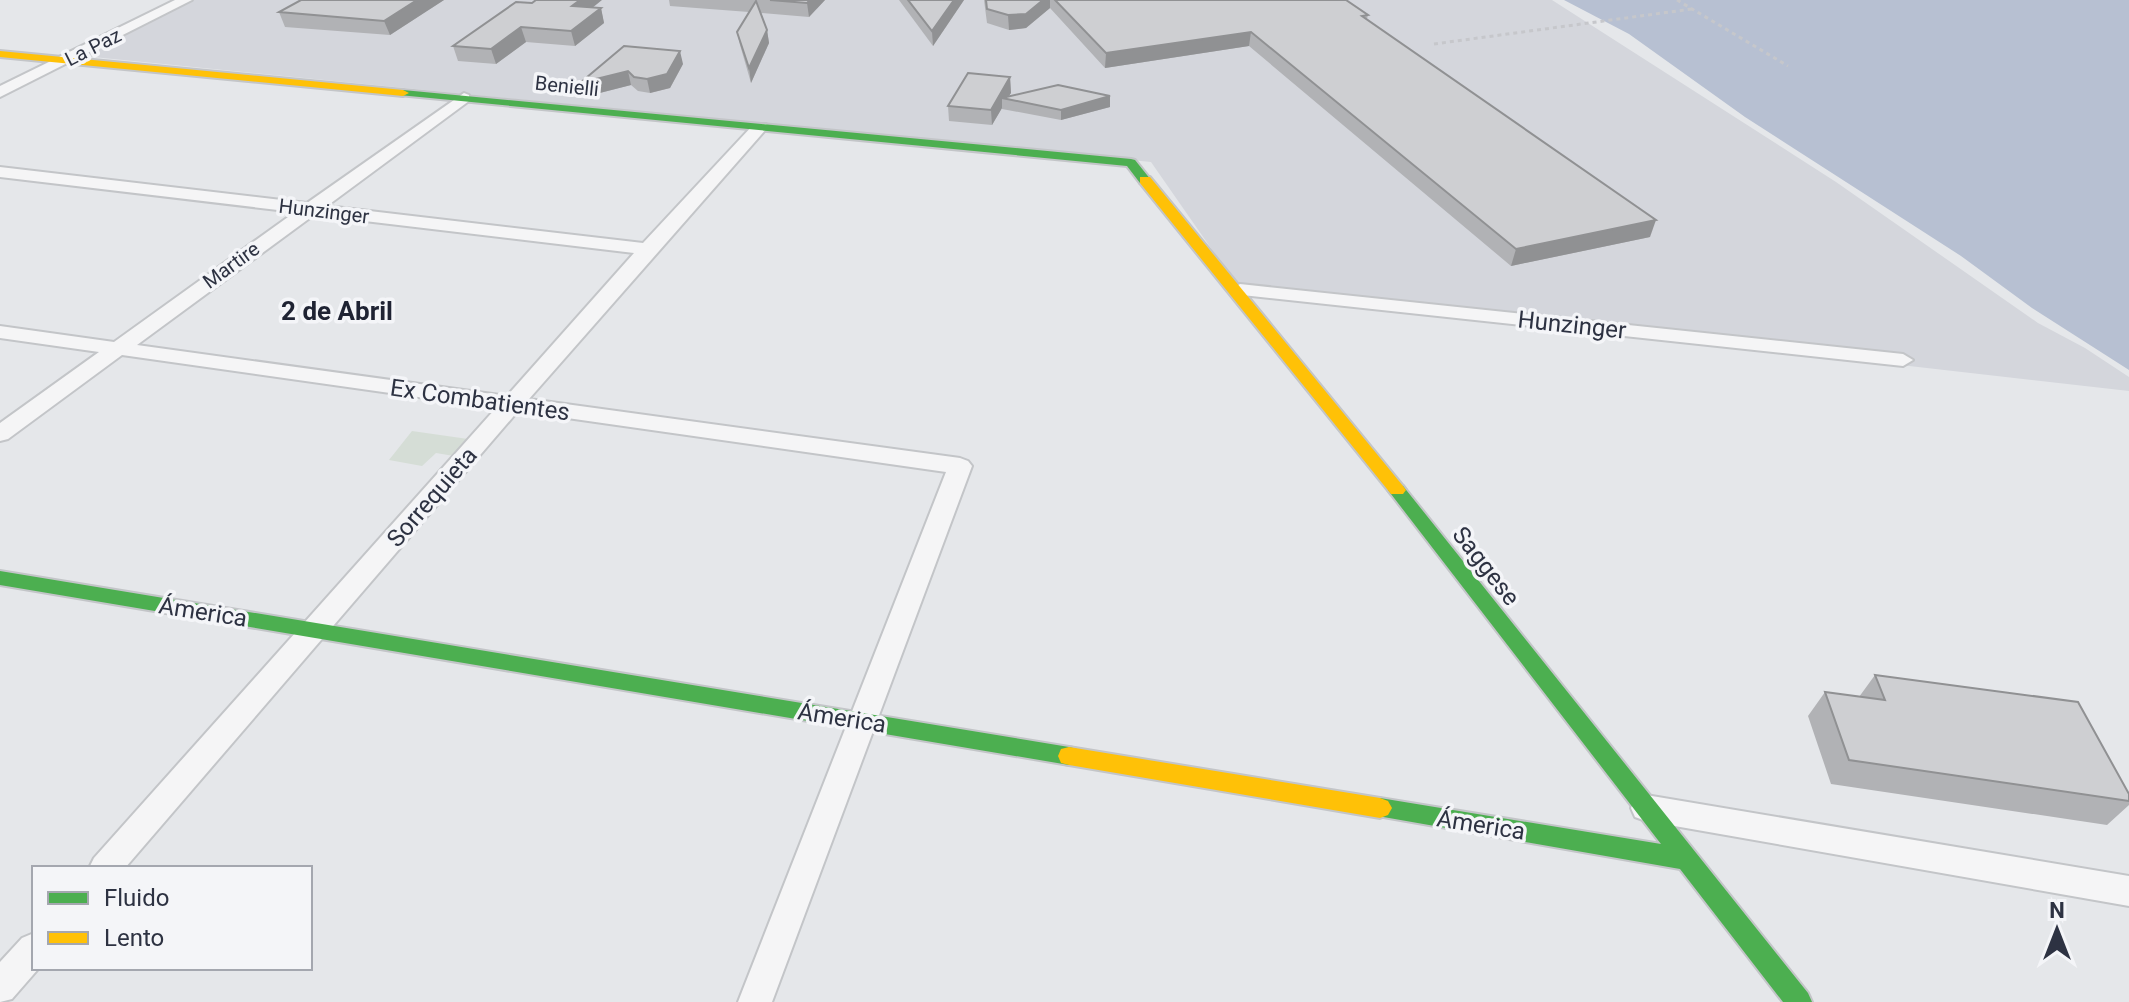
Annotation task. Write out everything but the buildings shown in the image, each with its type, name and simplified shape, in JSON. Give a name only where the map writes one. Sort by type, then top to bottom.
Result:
[{"type":"street","name":"La Paz","points":[[0,92],[185,0]]},
{"type":"street","name":"Benielli","points":[[0,54],[1131,163]]},
{"type":"street","name":"Martire","points":[[0,434],[464,98]]},
{"type":"street","name":"Sorrequieta","points":[[107,866],[648,249],[760,127]]},
{"type":"street","name":"Saggese","points":[[1131,163],[1240,290],[1643,808],[1799,1002]]},
{"type":"street","name":"Hunzinger","points":[[0,172],[648,249]]},
{"type":"street","name":"Hunzinger","points":[[1240,290],[1903,360]]},
{"type":"street","name":"Ex Combatientes","points":[[0,332],[960,466],[861,722]]},
{"type":"street","name":"Ámerica","points":[[0,578],[1685,859]]},
{"type":"street","points":[[755,1002],[861,722]]},
{"type":"street","points":[[1643,808],[2129,891]]},
{"type":"street","points":[[0,987],[32,951]]},
{"type":"path","points":[[1677,0],[1788,66]]},
{"type":"path","points":[[1434,44],[1692,9]]},
{"type":"shaded area","points":[[194,0],[1552,0],[1836,182],[2038,323],[2085,348],[2129,377],[2129,391],[1240,290],[1151,162],[83,56]]},
{"type":"shaded area","points":[[412,431],[468,439],[454,456],[436,453],[422,466],[389,460]]},
{"type":"water","points":[[1564,0],[2129,0],[2129,370],[2032,308],[1961,256],[1745,117],[1629,34]]},
{"type":"traffic: fast","points":[[403,93],[1131,163],[1145,180]]},
{"type":"traffic: fast","points":[[1397,490],[1799,1002]]},
{"type":"traffic: fast","points":[[0,578],[1069,756]]},
{"type":"traffic: fast","points":[[1380,808],[1685,859]]},
{"type":"traffic: slow","points":[[0,54],[403,93]]},
{"type":"traffic: slow","points":[[1145,180],[1397,490]]},
{"type":"traffic: slow","points":[[1069,756],[1380,808]]},
{"type":"district","name":"2 de Abril","points":[[337,311]]}]
